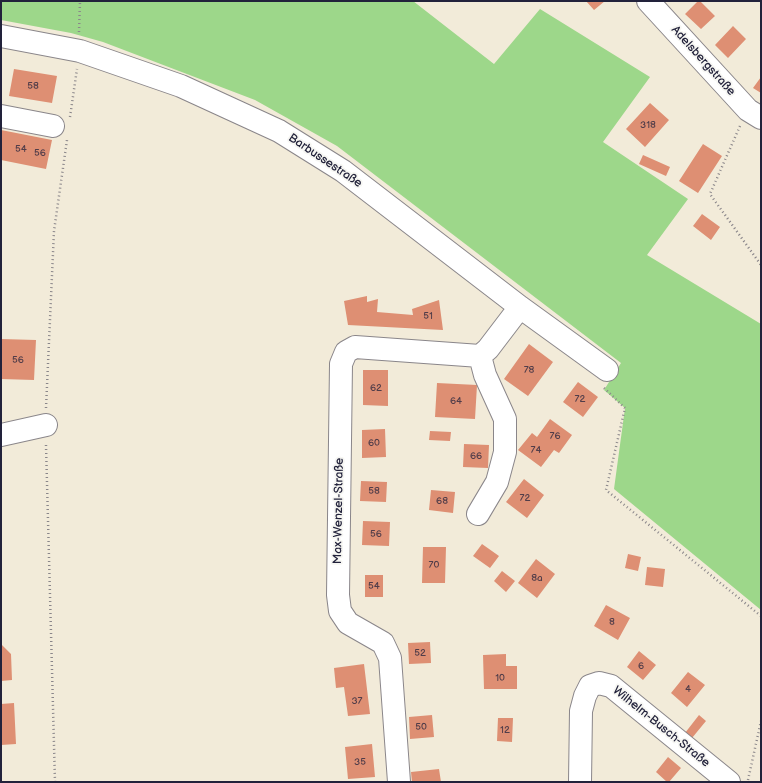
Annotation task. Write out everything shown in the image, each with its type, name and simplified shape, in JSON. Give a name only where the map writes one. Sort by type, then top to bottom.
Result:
[{"type":"street","name":"Adelsbergstraße","points":[[648,1],[754,114]]},
{"type":"street","name":"Barbussestraße","points":[[1,36],[80,51],[181,86],[279,131],[343,170],[520,307],[607,370]]},
{"type":"street","points":[[1,116],[53,126]]},
{"type":"street","points":[[478,514],[497,482],[504,452],[505,419],[485,374],[480,356],[488,349],[520,307]]},
{"type":"street","name":"Max-Wenzel-Straße","points":[[399,782],[390,658],[383,643],[348,623],[340,611],[338,595],[341,364],[346,352],[355,347],[480,356]]},
{"type":"street","points":[[1,435],[46,425]]},
{"type":"street","name":"Wilhelm-Busch-Straße","points":[[580,782],[581,711],[585,696],[590,686],[599,683],[611,686],[729,782]]},
{"type":"path","points":[[80,1],[78,19],[80,51]]},
{"type":"path","points":[[754,114],[710,194],[761,265]]},
{"type":"path","points":[[607,370],[604,390],[625,408],[606,490],[761,616]]},
{"type":"path","points":[[748,782],[761,721]]},
{"type":"green space","points":[[1,1],[413,1],[494,64],[540,9],[650,77],[603,142],[688,199],[647,255],[761,324],[761,610],[614,489],[625,408],[604,390],[621,363],[337,146],[255,100],[103,42],[71,33],[1,20]]},
{"type":"building","points":[[586,1],[605,1],[594,10]]},
{"type":"building","points":[[698,1],[700,1],[715,16],[701,29],[685,14]]},
{"type":"building","points":[[733,26],[746,39],[728,58],[715,45]]},
{"type":"building","points":[[14,69],[57,76],[52,103],[9,96]]},
{"type":"building","points":[[761,77],[761,93],[753,88]]},
{"type":"building","points":[[650,103],[669,120],[645,147],[626,129]]},
{"type":"building","points":[[1,130],[52,140],[46,169],[1,160]]},
{"type":"building","points":[[703,144],[722,156],[698,193],[679,181]]},
{"type":"building","points":[[643,155],[670,167],[666,176],[639,164]]},
{"type":"building","points":[[702,214],[720,227],[711,240],[693,226]]},
{"type":"building","points":[[367,296],[367,302],[378,299],[377,312],[413,315],[412,309],[439,300],[443,330],[348,325],[344,301]]},
{"type":"building","points":[[1,339],[36,340],[34,380],[1,379]]},
{"type":"building","points":[[529,344],[553,362],[528,396],[504,379]]},
{"type":"building","points":[[363,370],[388,370],[388,406],[363,405]]},
{"type":"building","points":[[578,382],[598,397],[583,417],[563,402]]},
{"type":"building","points":[[437,383],[477,385],[475,419],[435,417]]},
{"type":"building","points":[[550,419],[572,435],[559,453],[554,450],[541,467],[518,450],[532,433],[537,437]]},
{"type":"building","points":[[385,429],[386,457],[362,458],[362,430]]},
{"type":"building","points":[[430,431],[451,432],[450,441],[429,440]]},
{"type":"building","points":[[464,444],[489,445],[488,468],[463,467]]},
{"type":"building","points":[[524,479],[544,495],[527,518],[506,502]]},
{"type":"building","points":[[361,481],[387,482],[386,502],[360,501]]},
{"type":"building","points":[[431,490],[455,492],[453,513],[429,510]]},
{"type":"building","points":[[363,521],[390,522],[389,546],[362,545]]},
{"type":"building","points":[[482,544],[499,556],[490,568],[473,556]]},
{"type":"building","points":[[423,547],[446,547],[445,583],[422,583]]},
{"type":"building","points":[[628,554],[641,557],[638,571],[625,568]]},
{"type":"building","points":[[536,559],[555,574],[537,598],[518,583]]},
{"type":"building","points":[[647,567],[665,569],[663,587],[645,585]]},
{"type":"building","points":[[502,571],[515,581],[506,592],[494,581]]},
{"type":"building","points":[[365,575],[383,575],[383,597],[365,597]]},
{"type":"building","points":[[606,605],[630,618],[618,640],[594,626]]},
{"type":"building","points":[[430,642],[431,663],[409,664],[408,643]]},
{"type":"building","points":[[1,644],[11,654],[12,680],[1,681]]},
{"type":"building","points":[[639,651],[656,665],[643,680],[627,667]]},
{"type":"building","points":[[506,654],[506,666],[517,666],[517,689],[484,689],[483,655]]},
{"type":"building","points":[[364,664],[370,714],[348,716],[344,687],[336,688],[334,668]]},
{"type":"building","points":[[688,672],[705,685],[687,707],[671,693]]},
{"type":"building","points":[[14,703],[16,744],[1,745],[1,704]]},
{"type":"building","points":[[432,715],[434,737],[410,739],[409,717]]},
{"type":"building","points":[[699,715],[706,721],[692,738],[685,733]]},
{"type":"building","points":[[498,718],[513,718],[512,742],[497,741]]},
{"type":"building","points":[[372,744],[375,777],[348,779],[345,747]]},
{"type":"building","points":[[668,757],[681,768],[669,782],[667,782],[656,772]]},
{"type":"building","points":[[439,769],[441,782],[412,782],[411,772]]}]
